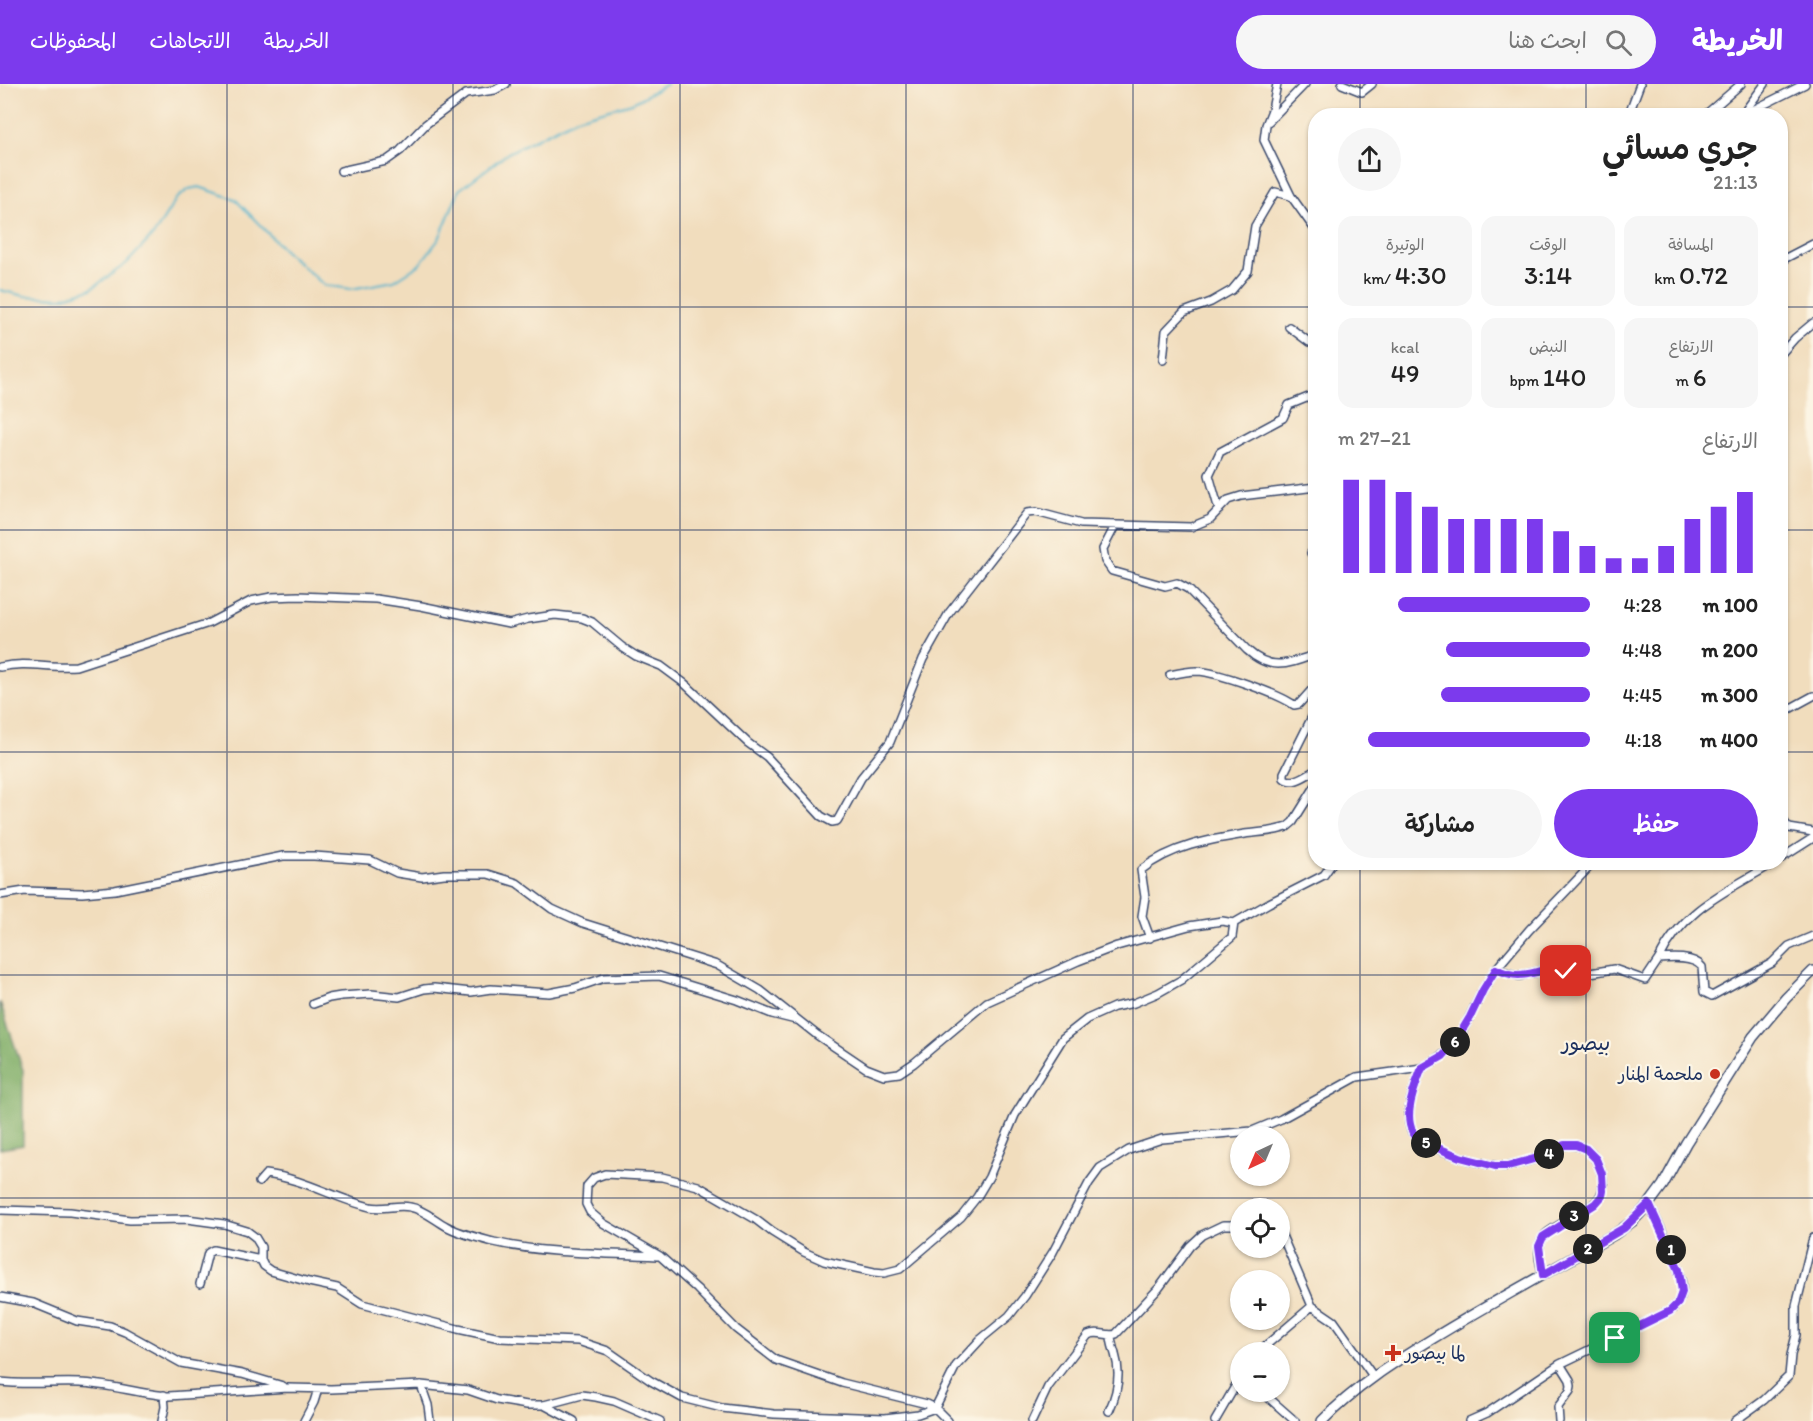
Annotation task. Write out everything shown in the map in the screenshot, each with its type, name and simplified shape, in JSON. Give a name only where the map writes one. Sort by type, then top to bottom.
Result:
[{"type":"street","points":[[341,171],[386,161],[400,151],[426,124],[466,94],[495,90],[506,84]]},
{"type":"street","points":[[1277,84],[1264,140],[1291,196],[1308,220]]},
{"type":"street","points":[[1266,125],[1305,84]]},
{"type":"street","points":[[1342,84],[1362,92],[1371,84]]},
{"type":"street","points":[[1631,108],[1640,84]]},
{"type":"street","points":[[1713,108],[1741,84]]},
{"type":"street","points":[[1747,108],[1765,84]]},
{"type":"street","points":[[1758,108],[1805,84]]},
{"type":"street","points":[[1163,360],[1166,331],[1184,312],[1211,302],[1232,290],[1248,271],[1256,226],[1275,192],[1291,196]]},
{"type":"street","points":[[1788,257],[1813,244]]},
{"type":"street","points":[[1788,346],[1813,323]]},
{"type":"street","points":[[1289,327],[1308,341]]},
{"type":"street","points":[[1219,510],[1209,475],[1220,452],[1283,418],[1289,405],[1308,397]]},
{"type":"street","points":[[0,667],[27,664],[76,666],[209,623],[251,601],[284,596],[376,600],[421,606],[509,624],[555,615],[582,618],[592,622],[636,656],[661,666],[684,683],[748,743],[767,757],[821,816],[832,822],[837,821],[861,778],[890,742],[923,659],[949,613],[1027,513],[1036,512],[1081,524],[1191,527],[1205,523],[1228,500],[1241,496],[1308,489]]},
{"type":"street","points":[[1115,526],[1103,549],[1104,561],[1112,571],[1165,586],[1177,583],[1188,589],[1256,658],[1280,665],[1308,656]]},
{"type":"street","points":[[1170,675],[1204,672],[1281,696],[1294,705],[1299,704],[1308,694]]},
{"type":"street","points":[[1788,710],[1813,696]]},
{"type":"street","points":[[1308,725],[1284,773],[1284,778],[1293,781],[1308,774]]},
{"type":"street","points":[[1150,938],[1142,916],[1145,897],[1141,870],[1155,859],[1186,846],[1211,839],[1287,827],[1293,822],[1308,798]]},
{"type":"street","points":[[1788,827],[1813,832]]},
{"type":"street","points":[[1788,854],[1813,838]]},
{"type":"street","points":[[0,895],[25,891],[82,893],[115,890],[283,856],[370,860],[397,873],[422,877],[444,874],[488,874],[517,883],[552,909],[583,923],[717,965],[760,990],[866,1068],[884,1075],[899,1072],[914,1063],[987,1002],[1117,946],[1196,925],[1222,921],[1234,924],[1324,875],[1327,870]]},
{"type":"street","points":[[0,1210],[70,1212],[130,1220],[188,1220],[224,1224],[248,1231],[255,1236],[261,1247],[261,1260],[264,1266],[309,1282],[338,1288],[362,1304],[500,1338],[586,1343],[608,1351],[651,1381],[682,1398],[722,1408],[774,1414],[885,1418],[918,1414],[935,1408],[957,1365],[981,1339],[1010,1316],[1026,1296],[1053,1252],[1089,1183],[1100,1168],[1142,1144],[1162,1139],[1252,1131],[1281,1119],[1357,1077],[1422,1068],[1443,1056],[1455,1042],[1496,969],[1529,930],[1586,870]]},
{"type":"street","points":[[1496,969],[1519,976],[1550,969],[1578,975],[1614,969],[1645,980],[1678,931],[1710,900],[1761,870]]},
{"type":"street","points":[[948,1421],[935,1408],[910,1398],[842,1383],[776,1360],[736,1329],[697,1289],[660,1256],[603,1223],[590,1212],[585,1196],[587,1186],[594,1178],[605,1174],[662,1177],[698,1186],[746,1213],[804,1252],[824,1261],[874,1272],[884,1273],[900,1269],[961,1217],[977,1197],[989,1177],[1015,1115],[1063,1038],[1087,1019],[1114,1007],[1134,1003],[1181,980],[1232,937],[1234,924]]},
{"type":"street","points":[[1659,959],[1697,962],[1702,968],[1703,989],[1706,994],[1712,996],[1772,963],[1789,946],[1813,936]]},
{"type":"street","points":[[1322,1421],[1373,1376],[1466,1318],[1624,1228],[1649,1204],[1663,1185],[1686,1143],[1753,1038],[1786,998],[1813,971]]},
{"type":"street","points":[[314,1004],[335,997],[371,994],[399,996],[434,988],[471,993],[491,989],[549,993],[575,988],[604,978],[659,976],[728,997],[772,1014],[798,1020]]},
{"type":"street","points":[[1422,1068],[1410,1107],[1411,1130],[1419,1140],[1460,1157],[1488,1165],[1503,1166],[1516,1163],[1546,1155],[1567,1145],[1586,1149],[1596,1159],[1603,1179],[1602,1196],[1595,1204],[1543,1237],[1539,1246],[1543,1275]]},
{"type":"street","points":[[258,1182],[266,1174],[281,1176],[305,1182],[368,1206],[383,1209],[411,1207],[447,1227],[494,1242],[525,1247],[660,1256]]},
{"type":"street","points":[[1468,1421],[1504,1402],[1560,1364],[1670,1311],[1680,1300],[1683,1288],[1680,1275],[1649,1204]]},
{"type":"street","points":[[1032,1421],[1048,1387],[1086,1337],[1094,1333],[1111,1335],[1119,1331],[1202,1235],[1223,1225],[1230,1225]]},
{"type":"street","points":[[1736,1421],[1764,1400],[1789,1376],[1796,1335],[1796,1306],[1813,1238]]},
{"type":"street","points":[[200,1284],[208,1253],[213,1250],[261,1260]]},
{"type":"street","points":[[1290,1254],[1312,1306],[1334,1321],[1373,1376]]},
{"type":"street","points":[[0,1297],[33,1303],[77,1321],[110,1326],[181,1363],[242,1374],[288,1388]]},
{"type":"street","points":[[1270,1342],[1312,1306]]},
{"type":"street","points":[[1109,1412],[1115,1398],[1118,1377],[1111,1335]]},
{"type":"street","points":[[1559,1421],[1558,1407],[1571,1386],[1560,1364]]},
{"type":"street","points":[[0,1382],[15,1384],[81,1383],[164,1395],[288,1388],[421,1385],[468,1390],[496,1400],[527,1406],[544,1405],[582,1395],[589,1396],[614,1401],[660,1421]]},
{"type":"street","points":[[421,1385],[428,1405],[430,1421]]},
{"type":"street","points":[[304,1421],[318,1389]]},
{"type":"street","points":[[162,1421],[165,1407],[164,1395]]},
{"type":"street","points":[[1215,1421],[1230,1398]]},
{"type":"street","points":[[1273,1402],[1295,1421]]},
{"type":"street","points":[[544,1405],[574,1421]]},
{"type":"green space","points":[[0,1002],[23,1070],[23,1145],[0,1149]]},
{"type":"waterway","points":[[0,290],[24,296],[61,298],[91,289],[127,263],[155,233],[176,199],[189,189],[199,187],[235,199],[284,250],[324,285],[351,289],[394,281],[419,265],[439,239],[459,190],[508,153],[577,118],[632,103],[667,84]]},
{"type":"place","name":"ملحمة المنار","points":[[1715,1074]]},
{"type":"place","name":"لما بيصور","points":[[1393,1353]]},
{"type":"district","name":"بيصور","points":[[1586,1042]]},
{"type":"route","points":[[1566,971],[1550,969],[1519,976],[1496,969],[1455,1042],[1443,1056],[1422,1068],[1410,1107],[1410,1127],[1414,1135],[1423,1142],[1488,1165],[1503,1166],[1516,1163],[1546,1155],[1567,1145],[1581,1146],[1593,1155],[1604,1184],[1600,1199],[1543,1237],[1539,1246],[1543,1275],[1624,1228],[1649,1204],[1679,1270],[1683,1288],[1680,1300],[1670,1311],[1615,1338]]}]
